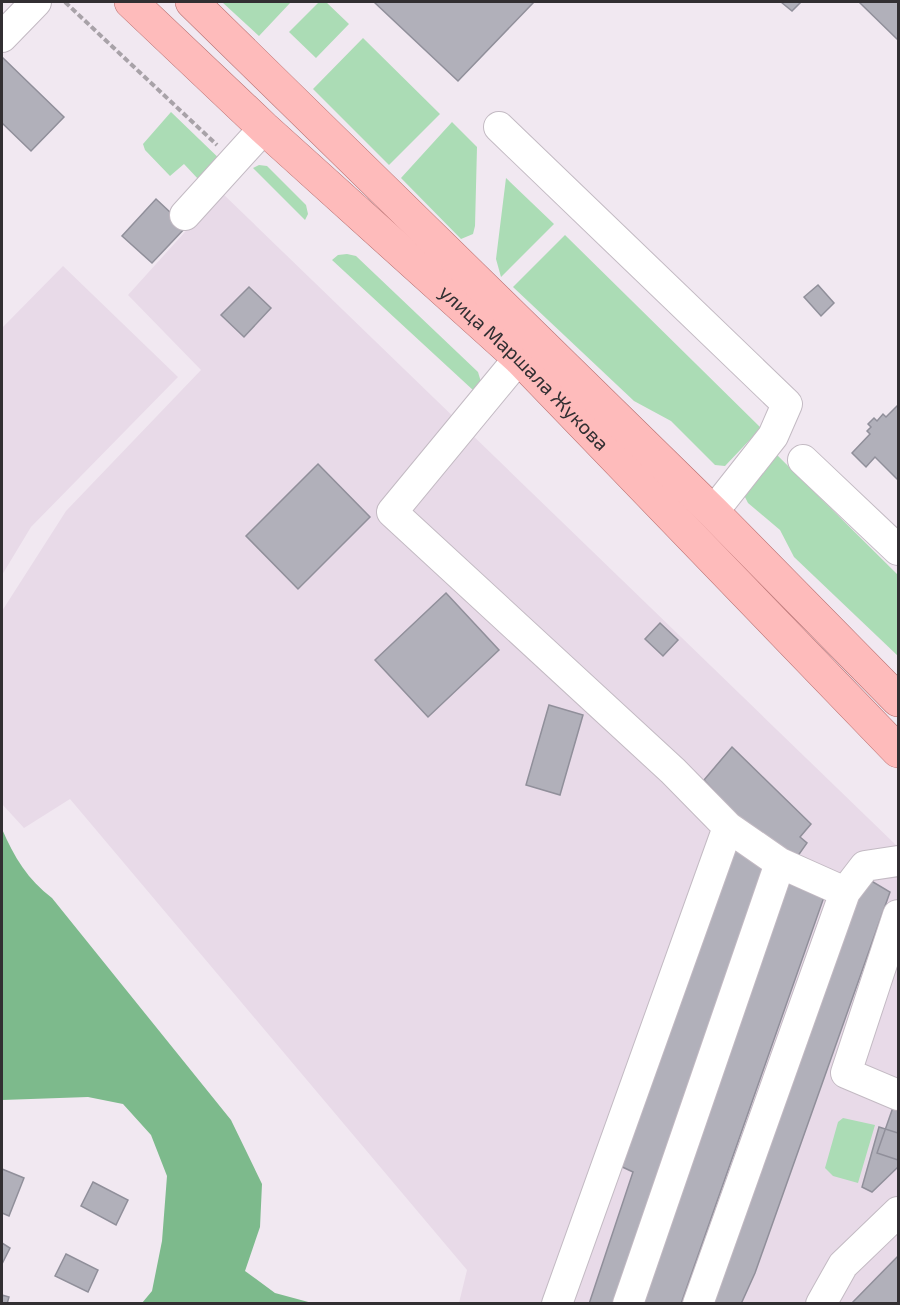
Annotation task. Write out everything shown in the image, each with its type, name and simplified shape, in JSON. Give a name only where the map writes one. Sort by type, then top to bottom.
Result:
[{"type":"main road","name":"улица Маршала Жукова","points":[[192,2],[713,512],[898,700]]},
{"type":"main road","name":"улица Маршала Жукова","points":[[131,4],[264,128],[519,358],[898,751]]},
{"type":"lane","points":[[2,37],[36,2]]},
{"type":"lane","points":[[499,127],[787,404],[773,436],[713,512]]},
{"type":"lane","points":[[185,215],[264,128]]},
{"type":"lane","points":[[519,358],[393,512],[673,771],[728,827],[780,863],[845,892]]},
{"type":"lane","points":[[803,460],[898,550]]},
{"type":"lane","points":[[557,1304],[728,827]]},
{"type":"lane","points":[[698,1304],[845,892],[864,866],[898,861]]},
{"type":"lane","points":[[628,1304],[780,863]]},
{"type":"lane","points":[[898,915],[846,1073],[898,1095]]},
{"type":"lane","points":[[821,1304],[843,1265],[898,1212]]},
{"type":"path","points":[[65,2],[234,162]]},
{"type":"shaded area","points":[[221,192],[898,847],[898,1303],[459,1303],[467,1270],[70,799],[24,828],[2,804],[2,611],[66,511],[201,370],[128,295]]},
{"type":"shaded area","points":[[63,266],[178,377],[31,527],[2,575],[2,328]]},
{"type":"green space","points":[[222,2],[291,2],[259,36]]},
{"type":"green space","points":[[319,2],[326,2],[349,24],[316,58],[289,32]]},
{"type":"green space","points":[[363,38],[440,114],[389,165],[313,89]]},
{"type":"green space","points":[[171,112],[227,166],[199,180],[184,164],[170,176],[145,150],[143,144]]},
{"type":"green space","points":[[452,122],[477,147],[475,226],[473,234],[461,239],[401,178]]},
{"type":"green space","points":[[259,165],[267,166],[306,205],[308,214],[305,220],[253,168]]},
{"type":"green space","points":[[506,178],[554,224],[501,277],[496,259]]},
{"type":"green space","points":[[565,235],[761,428],[725,466],[715,465],[671,421],[634,401],[513,287]]},
{"type":"green space","points":[[338,255],[356,256],[478,372],[481,382],[474,391],[332,260]]},
{"type":"green space","points":[[774,452],[898,575],[898,656],[794,557],[780,530],[748,503],[741,489]]},
{"type":"green space","points":[[2,829],[29,876],[52,898],[231,1120],[262,1184],[260,1227],[245,1271],[275,1293],[312,1303],[142,1303],[152,1291],[162,1241],[167,1176],[151,1135],[123,1104],[88,1097],[2,1100]]},
{"type":"green space","points":[[843,1118],[875,1125],[858,1183],[833,1176],[825,1168],[838,1122]]},
{"type":"building","points":[[374,2],[534,2],[458,81]]},
{"type":"building","points":[[781,2],[801,2],[792,11]]},
{"type":"building","points":[[859,2],[898,2],[898,40]]},
{"type":"building","points":[[2,57],[64,117],[31,151],[2,123]]},
{"type":"building","points":[[156,199],[186,227],[152,263],[122,236]]},
{"type":"building","points":[[818,285],[834,303],[821,316],[804,297]]},
{"type":"building","points":[[249,287],[271,308],[244,337],[221,315]]},
{"type":"building","points":[[898,405],[898,480],[875,457],[866,467],[852,453],[870,434],[867,431],[871,427],[868,424],[874,418],[877,421],[883,414],[886,417]]},
{"type":"building","points":[[318,464],[370,517],[298,589],[246,536]]},
{"type":"building","points":[[446,593],[499,650],[428,717],[375,660]]},
{"type":"building","points":[[660,623],[678,640],[663,656],[645,639]]},
{"type":"building","points":[[549,705],[583,715],[560,795],[526,785]]},
{"type":"building","points":[[732,747],[811,824],[800,837],[807,843],[795,860],[741,821],[704,780]]},
{"type":"building","points":[[729,847],[764,864],[614,1304],[589,1304],[633,1172],[616,1164]]},
{"type":"building","points":[[785,879],[824,897],[681,1304],[638,1304]]},
{"type":"building","points":[[868,879],[890,892],[755,1273],[741,1304],[709,1304],[854,900]]},
{"type":"building","points":[[898,1093],[898,1160],[877,1153]]},
{"type":"building","points":[[879,1127],[898,1133],[898,1167],[872,1192],[862,1187]]},
{"type":"building","points":[[2,1169],[24,1178],[9,1216],[2,1213]]},
{"type":"building","points":[[93,1182],[128,1200],[116,1225],[81,1206]]},
{"type":"building","points":[[2,1243],[10,1248],[2,1264]]},
{"type":"building","points":[[66,1254],[98,1270],[88,1292],[55,1276]]},
{"type":"building","points":[[898,1256],[898,1304],[851,1304]]},
{"type":"building","points":[[2,1295],[9,1297],[7,1304],[2,1304]]}]
